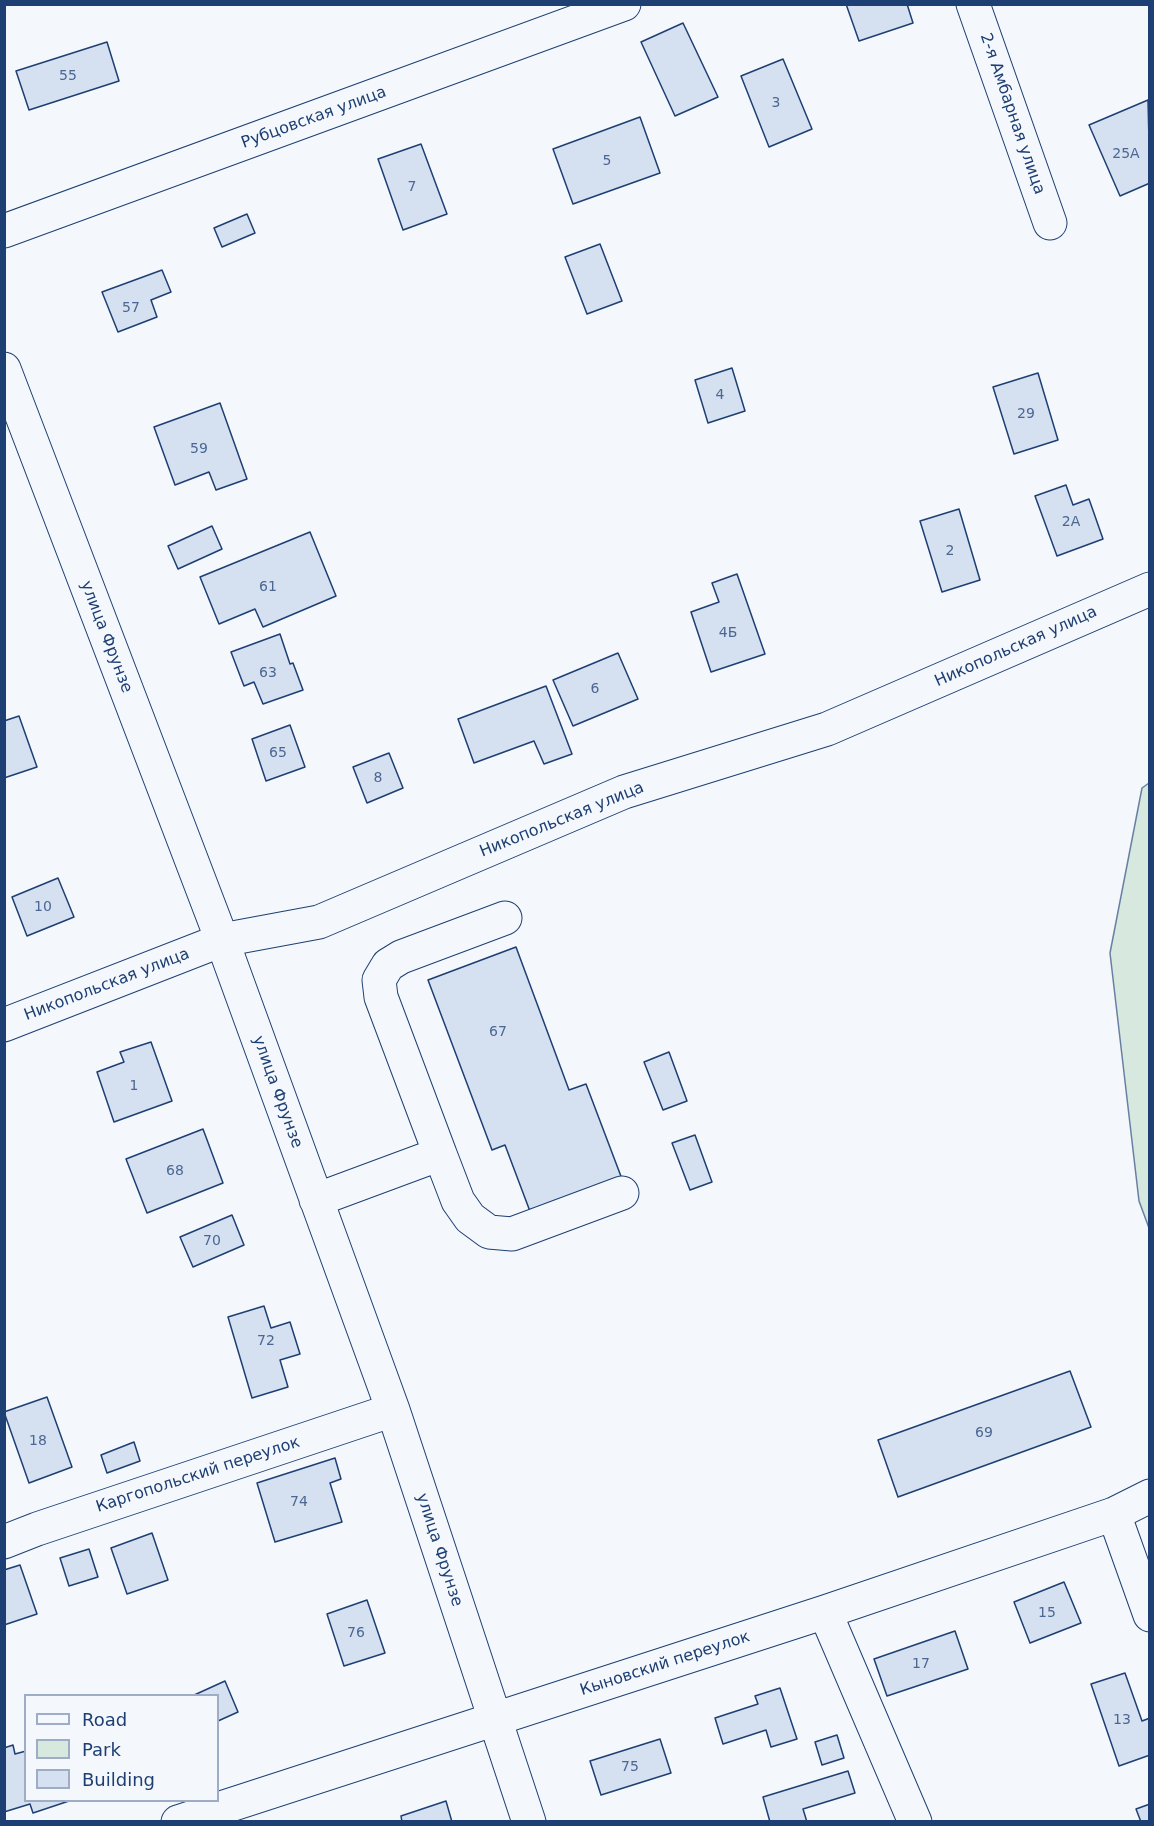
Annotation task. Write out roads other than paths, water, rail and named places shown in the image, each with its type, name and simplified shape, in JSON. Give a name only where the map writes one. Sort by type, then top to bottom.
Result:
[{"type":"street","name":"Рубцовская улица","points":[[4,231],[624,4]]},
{"type":"street","name":"2-я Амбарная улица","points":[[974,4],[1050,223]]},
{"type":"street","name":"улица Фрунзе","points":[[4,369],[222,940],[393,1410],[529,1821]]},
{"type":"street","name":"Никопольская улица","points":[[4,1025],[222,940],[319,922],[624,792],[827,729],[1149,589]]},
{"type":"street","points":[[505,918],[401,957],[388,965],[379,980],[381,997],[458,1201],[470,1218],[489,1232],[512,1234],[622,1193]]},
{"type":"street","points":[[316,1200],[440,1154]]},
{"type":"street","name":"Каргопольский переулок","points":[[4,1542],[393,1410]]},
{"type":"street","name":"Кыновский переулок","points":[[178,1821],[825,1612],[1114,1514],[1149,1496]]},
{"type":"street","points":[[1114,1514],[1149,1615]]},
{"type":"street","points":[[825,1612],[915,1821]]}]
